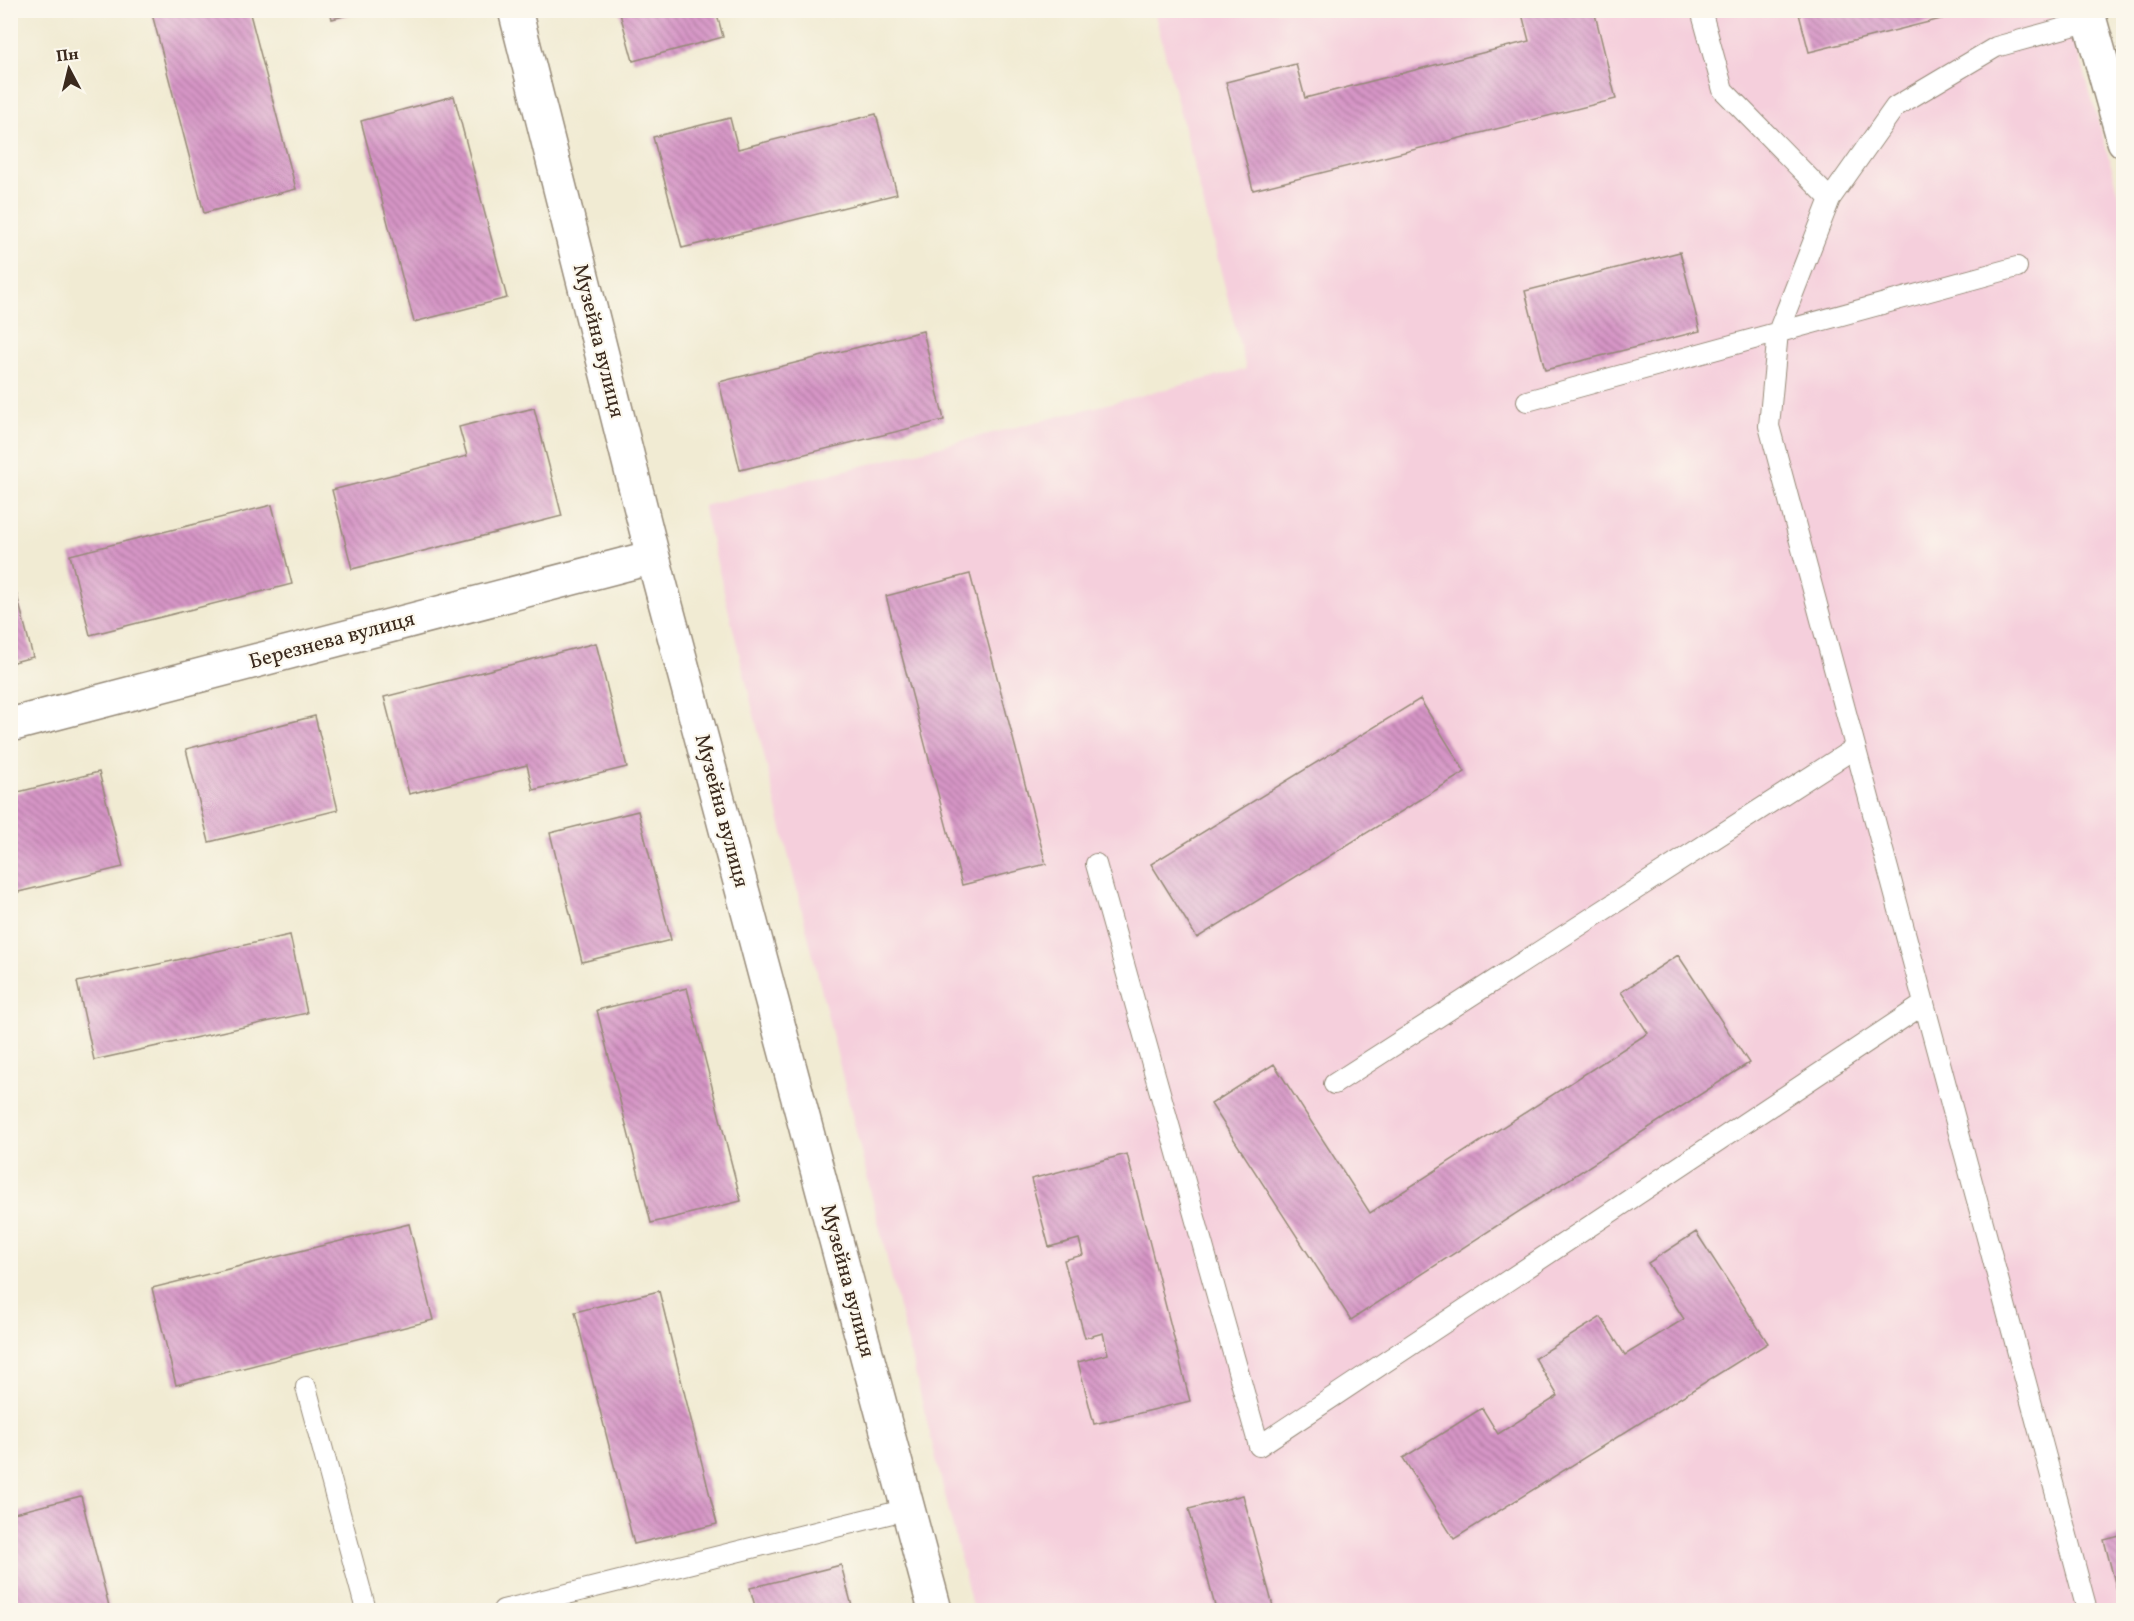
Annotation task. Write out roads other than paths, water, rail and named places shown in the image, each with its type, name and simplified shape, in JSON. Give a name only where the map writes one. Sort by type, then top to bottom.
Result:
[{"type":"street","name":"Музейна вулиця","points":[[515,10],[653,557],[934,1611]]},
{"type":"street","points":[[2088,16],[2124,141]]},
{"type":"street","name":"Березнева вулиця","points":[[10,725],[653,557]]},
{"type":"lane","points":[[1701,10],[1723,90],[1830,200]]},
{"type":"lane","points":[[2087,1611],[1769,426],[1778,332],[1830,200],[1895,107],[1996,47],[2088,16]]},
{"type":"lane","points":[[1527,401],[2017,267]]},
{"type":"lane","points":[[1334,1084],[1855,748]]},
{"type":"lane","points":[[1096,864],[1259,1446],[1924,1004]]},
{"type":"lane","points":[[306,1387],[366,1611]]},
{"type":"lane","points":[[503,1611],[908,1509]]}]
